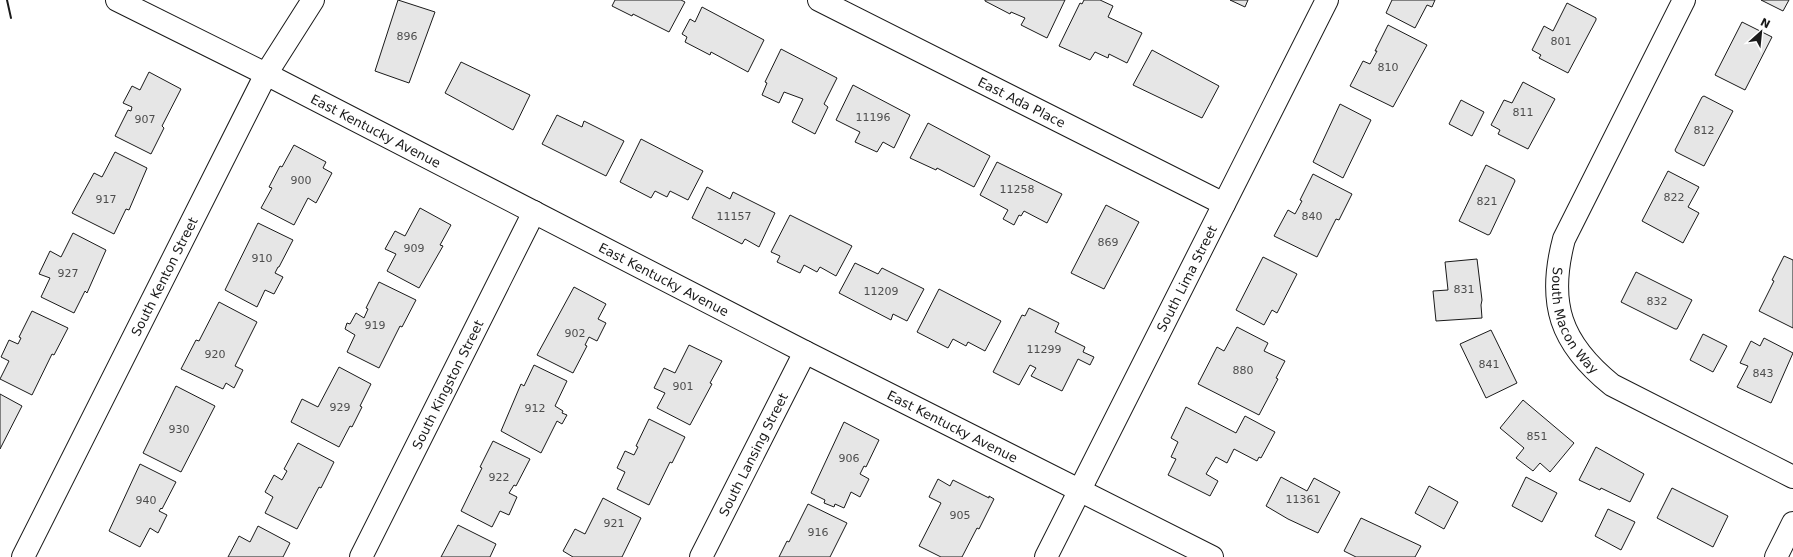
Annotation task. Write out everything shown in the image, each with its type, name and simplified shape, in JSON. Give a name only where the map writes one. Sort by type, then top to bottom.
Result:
[{"type":"street","name":"East Kentucky Avenue","points":[[117,0],[266,74],[805,352],[1212,557]]},
{"type":"street","name":"South Kenton Street","points":[[23,557],[266,74],[313,0]]},
{"type":"street","name":"East Ada Place","points":[[819,0],[1224,204]]},
{"type":"street","name":"South Lima Street","points":[[1046,557],[1327,0]]},
{"type":"street","name":"South Macon Way","points":[[1684,0],[1564,239],[1557,264],[1556,296],[1564,327],[1576,349],[1592,369],[1612,385],[1793,477]]},
{"type":"street","name":"South Kingston Street","points":[[361,557],[534,212]]},
{"type":"street","name":"South Lansing Street","points":[[701,557],[805,352]]},
{"type":"street","points":[[1776,557],[1793,523]]},
{"type":"building","points":[[398,0],[435,12],[409,83],[375,71]]},
{"type":"building","points":[[615,0],[681,0],[685,2],[669,32],[633,14],[632,16],[612,6]]},
{"type":"building","points":[[985,0],[1065,0],[1047,38],[1021,25],[1025,18],[1011,12],[1010,14]]},
{"type":"building","points":[[1084,0],[1100,0],[1113,6],[1108,17],[1142,33],[1127,63],[1109,54],[1108,58],[1095,52],[1090,60],[1059,46],[1080,3],[1082,4]]},
{"type":"building","points":[[1230,0],[1248,0],[1245,7]]},
{"type":"building","points":[[1392,0],[1435,0],[1432,7],[1427,5],[1415,28],[1386,13]]},
{"type":"building","points":[[1761,0],[1789,0],[1783,11]]},
{"type":"building","points":[[1567,3],[1596,18],[1568,73],[1539,58],[1541,55],[1532,50],[1544,26],[1553,31]]},
{"type":"building","points":[[702,7],[764,40],[748,72],[711,52],[710,55],[685,42],[687,37],[682,34],[690,19],[695,22]]},
{"type":"building","points":[[1742,22],[1772,37],[1745,90],[1715,75]]},
{"type":"building","points":[[1388,25],[1427,45],[1393,107],[1350,86],[1363,61],[1370,64]]},
{"type":"building","points":[[781,49],[837,78],[824,104],[828,107],[815,134],[792,122],[803,99],[784,92],[779,103],[762,95],[767,83],[765,82]]},
{"type":"building","points":[[1152,50],[1219,86],[1202,118],[1133,85]]},
{"type":"building","points":[[461,62],[530,95],[513,130],[445,93]]},
{"type":"building","points":[[149,72],[181,89],[162,126],[164,128],[151,154],[115,136],[128,110],[131,111],[132,107],[123,103],[132,86],[140,90]]},
{"type":"building","points":[[1523,82],[1555,99],[1528,149],[1498,134],[1500,130],[1491,125],[1504,100],[1512,103]]},
{"type":"building","points":[[853,85],[910,115],[894,148],[883,142],[877,152],[855,142],[860,132],[836,120]]},
{"type":"building","points":[[1704,96],[1733,111],[1704,166],[1676,152],[1675,150],[1702,97]]},
{"type":"building","points":[[1461,100],[1484,112],[1472,136],[1449,124]]},
{"type":"building","points":[[1340,104],[1371,120],[1343,178],[1313,162]]},
{"type":"building","points":[[557,115],[582,127],[584,121],[624,141],[606,176],[542,144]]},
{"type":"building","points":[[928,123],[990,156],[974,187],[937,168],[936,170],[910,158]]},
{"type":"building","points":[[641,139],[703,171],[688,200],[670,191],[667,197],[655,191],[651,198],[620,182]]},
{"type":"building","points":[[294,145],[326,162],[323,168],[332,173],[316,203],[308,198],[294,225],[261,208],[272,188],[269,187],[280,166],[282,167]]},
{"type":"building","points":[[115,152],[147,168],[129,210],[126,209],[114,234],[72,213],[94,173],[102,177]]},
{"type":"building","points":[[997,162],[1062,194],[1047,223],[1024,211],[1021,216],[1019,215],[1014,225],[1003,219],[1008,210],[980,195]]},
{"type":"building","points":[[1486,165],[1514,179],[1515,181],[1490,234],[1488,235],[1459,221]]},
{"type":"building","points":[[1668,171],[1699,187],[1688,207],[1699,213],[1683,243],[1642,221]]},
{"type":"building","points":[[1313,174],[1352,194],[1339,220],[1336,219],[1317,257],[1274,236],[1288,210],[1295,214]]},
{"type":"building","points":[[707,187],[730,199],[733,192],[775,213],[759,247],[745,239],[742,244],[692,218]]},
{"type":"building","points":[[1106,205],[1139,222],[1104,289],[1071,273]]},
{"type":"building","points":[[420,208],[451,225],[440,245],[443,246],[419,288],[387,271],[396,254],[385,249],[395,231],[405,236]]},
{"type":"building","points":[[790,215],[852,246],[836,276],[820,267],[817,272],[804,265],[800,273],[777,262],[780,256],[771,252]]},
{"type":"building","points":[[258,223],[293,240],[275,273],[283,277],[274,294],[265,290],[257,307],[225,290]]},
{"type":"building","points":[[73,233],[106,250],[87,293],[85,291],[74,313],[41,297],[50,278],[39,274],[50,251],[61,257]]},
{"type":"building","points":[[1784,256],[1793,260],[1793,328],[1759,311],[1774,281],[1772,280]]},
{"type":"building","points":[[1263,257],[1297,274],[1277,313],[1272,310],[1264,325],[1236,310]]},
{"type":"building","points":[[1477,259],[1482,300],[1482,318],[1436,321],[1433,291],[1448,290],[1445,262]]},
{"type":"building","points":[[855,263],[878,274],[882,268],[924,289],[907,321],[893,314],[891,320],[839,293]]},
{"type":"building","points":[[1636,272],[1692,300],[1677,329],[1621,302]]},
{"type":"building","points":[[379,282],[416,300],[402,327],[400,326],[379,368],[347,352],[355,335],[345,329],[347,323],[350,324],[356,313],[364,318],[368,309],[366,308]]},
{"type":"building","points":[[574,287],[606,304],[598,319],[606,323],[597,341],[589,337],[585,345],[587,346],[573,373],[537,355]]},
{"type":"building","points":[[939,289],[1001,321],[985,351],[968,342],[966,346],[953,339],[948,348],[917,332]]},
{"type":"building","points":[[219,302],[257,322],[235,366],[243,370],[234,388],[226,383],[223,389],[181,369],[196,340],[199,341]]},
{"type":"building","points":[[1029,308],[1059,323],[1055,332],[1085,347],[1083,352],[1094,357],[1090,365],[1078,359],[1062,391],[1031,376],[1036,368],[1030,365],[1019,385],[993,372],[1022,315],[1025,316]]},
{"type":"building","points":[[32,311],[68,328],[54,355],[52,354],[32,395],[0,379],[9,361],[1,357],[9,340],[18,344],[21,338],[19,337]]},
{"type":"building","points":[[1237,327],[1268,343],[1264,351],[1285,361],[1276,378],[1278,379],[1259,415],[1198,384],[1217,347],[1224,351]]},
{"type":"building","points":[[1491,330],[1517,383],[1486,398],[1460,344]]},
{"type":"building","points":[[1703,334],[1727,346],[1713,372],[1690,360]]},
{"type":"building","points":[[1764,338],[1793,353],[1771,403],[1737,387],[1748,366],[1740,363],[1751,341],[1760,346]]},
{"type":"building","points":[[689,345],[722,361],[710,383],[712,384],[690,425],[657,408],[665,393],[654,388],[664,368],[675,373]]},
{"type":"building","points":[[534,365],[567,381],[555,406],[563,411],[562,413],[567,415],[562,424],[557,421],[541,453],[501,431],[521,384],[524,386]]},
{"type":"building","points":[[339,367],[371,384],[352,427],[350,426],[339,447],[291,422],[302,399],[318,407]]},
{"type":"building","points":[[176,386],[215,406],[181,472],[143,453]]},
{"type":"building","points":[[0,394],[22,406],[0,449]]},
{"type":"building","points":[[1523,400],[1574,443],[1550,472],[1540,463],[1533,471],[1516,458],[1524,448],[1500,428]]},
{"type":"building","points":[[1186,407],[1236,433],[1245,416],[1275,432],[1261,458],[1259,457],[1257,461],[1234,449],[1227,463],[1216,457],[1206,474],[1218,481],[1210,496],[1168,475],[1176,459],[1171,457],[1178,442],[1171,438]]},
{"type":"building","points":[[649,419],[685,437],[672,463],[670,462],[649,505],[617,489],[625,472],[617,468],[625,451],[634,455],[638,447],[636,446]]},
{"type":"building","points":[[844,422],[879,440],[866,467],[864,466],[860,474],[869,479],[860,497],[851,492],[844,508],[835,504],[834,507],[824,503],[825,500],[811,493]]},
{"type":"building","points":[[493,441],[530,459],[516,486],[514,485],[509,493],[517,497],[509,515],[500,511],[492,527],[461,511],[482,468],[480,467]]},
{"type":"building","points":[[298,443],[334,462],[297,529],[265,513],[273,497],[265,492],[274,475],[282,480],[287,471],[284,469]]},
{"type":"building","points":[[1596,447],[1644,474],[1630,502],[1601,488],[1600,490],[1579,480]]},
{"type":"building","points":[[140,464],[176,482],[162,509],[161,508],[159,511],[167,515],[158,533],[150,528],[140,547],[109,531]]},
{"type":"building","points":[[1281,477],[1307,491],[1314,478],[1340,492],[1318,533],[1288,519],[1266,506]]},
{"type":"building","points":[[1526,477],[1557,493],[1542,522],[1512,506]]},
{"type":"building","points":[[938,479],[950,486],[953,480],[994,499],[979,529],[977,528],[962,557],[941,557],[919,546],[941,503],[929,497]]},
{"type":"building","points":[[1429,486],[1458,502],[1444,529],[1415,513]]},
{"type":"building","points":[[1672,488],[1728,516],[1713,547],[1657,518]]},
{"type":"building","points":[[603,498],[641,518],[622,557],[573,557],[563,551],[575,529],[585,534]]},
{"type":"building","points":[[808,504],[847,523],[830,557],[779,557],[787,541],[789,542]]},
{"type":"building","points":[[1608,509],[1635,522],[1621,550],[1595,536]]},
{"type":"building","points":[[1361,518],[1421,546],[1415,557],[1356,557],[1344,551]]},
{"type":"building","points":[[458,525],[496,544],[490,557],[441,557]]},
{"type":"building","points":[[258,526],[290,543],[283,557],[228,557],[239,536],[250,542]]},
{"type":"wall","points":[[7,0],[11,18]]}]
